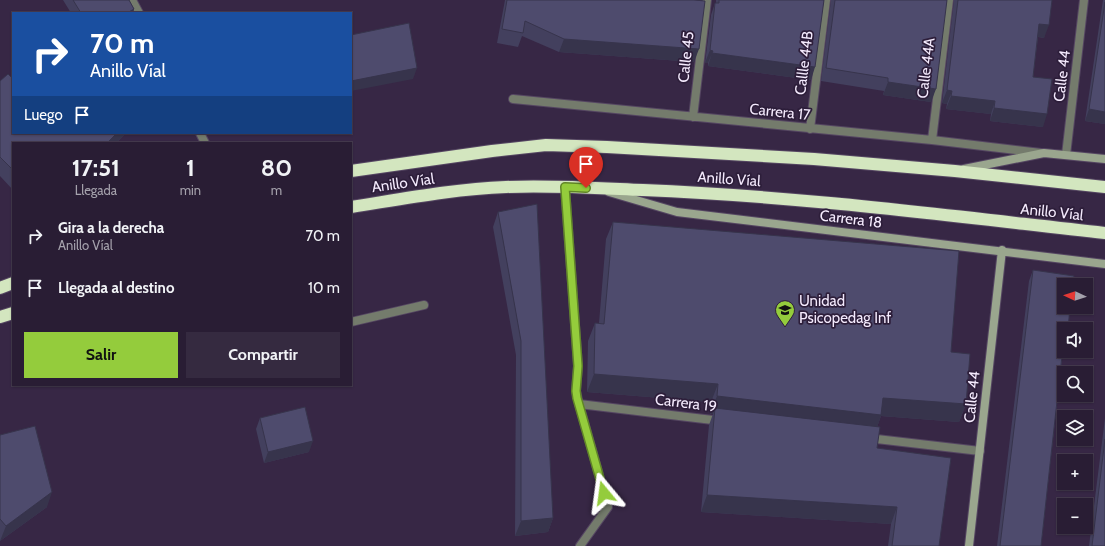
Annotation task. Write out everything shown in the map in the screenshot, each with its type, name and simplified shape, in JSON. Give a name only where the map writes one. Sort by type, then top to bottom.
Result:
[{"type":"highway","name":"Anillo Víal","points":[[352,172],[492,151],[546,146],[607,147],[806,158],[954,171],[1105,187]]},
{"type":"highway","name":"Anillo Víal","points":[[352,206],[469,190],[506,187],[597,188],[688,192],[816,202],[1105,233]]},
{"type":"highway","points":[[0,288],[12,283]]},
{"type":"highway","points":[[0,317],[12,313]]},
{"type":"street","points":[[132,0],[138,12]]},
{"type":"street","name":"Calle 45","points":[[694,117],[707,0]]},
{"type":"street","name":"Callle 44B","points":[[810,129],[826,0]]},
{"type":"street","name":"Calle 44A","points":[[932,140],[949,0]]},
{"type":"street","name":"Calle 44","points":[[1066,155],[1084,0]]},
{"type":"street","name":"Carrera 17","points":[[513,99],[932,140],[1105,159]]},
{"type":"street","name":"Carrera 17","points":[[954,171],[1044,153]]},
{"type":"street","points":[[565,187],[578,366],[576,391],[608,507],[580,546]]},
{"type":"street","name":"Carrera 18","points":[[597,188],[677,212],[1002,250],[1105,264]]},
{"type":"street","name":"Calle 44","points":[[969,546],[1002,250]]},
{"type":"street","points":[[352,322],[424,305]]},
{"type":"street","name":"Carrera 19","points":[[579,404],[729,422]]},
{"type":"street","points":[[862,437],[980,451]]},
{"type":"building","points":[[73,0],[129,0],[134,9],[129,12],[80,12]]},
{"type":"building","points":[[507,0],[705,1],[699,49],[564,39],[525,21],[523,33],[502,29]]},
{"type":"building","points":[[719,0],[824,0],[815,67],[712,53],[713,51],[710,50],[715,3],[719,3]]},
{"type":"building","points":[[835,0],[947,0],[936,89],[888,82],[888,78],[826,68]]},
{"type":"building","points":[[958,0],[1052,0],[1049,25],[1039,24],[1033,77],[1052,79],[1047,114],[994,108],[995,101],[951,96],[952,91],[947,90]]},
{"type":"building","points":[[1105,2],[1105,112],[1089,109]]},
{"type":"building","points":[[409,23],[417,68],[352,81],[352,35]]},
{"type":"building","points":[[8,74],[12,78],[12,134],[116,134],[108,142],[12,142],[12,169],[0,157],[0,81]]},
{"type":"building","points":[[537,204],[553,518],[521,521],[521,341],[498,212]]},
{"type":"building","points":[[613,222],[959,251],[951,352],[970,354],[966,404],[883,398],[881,415],[717,396],[718,384],[594,374],[595,323],[604,324]]},
{"type":"building","points":[[1033,270],[1074,276],[1074,278],[1057,278],[1057,314],[1069,314],[1069,322],[1057,322],[1057,358],[1062,358],[1061,366],[1057,366],[1057,401],[1041,546],[1000,546]]},
{"type":"building","points":[[305,407],[313,441],[268,452],[260,418]]},
{"type":"building","points":[[715,408],[880,427],[877,448],[951,458],[939,546],[892,546],[897,507],[707,495]]},
{"type":"building","points":[[35,426],[52,492],[6,526],[0,519],[0,435]]},
{"type":"building","points":[[1105,439],[1105,546],[1092,546]]},
{"type":"place","name":"Unidad Psicopedag Inf","points":[[785,327]]},
{"type":"route","points":[[586,188],[565,187],[578,366],[576,391],[604,493]]}]
